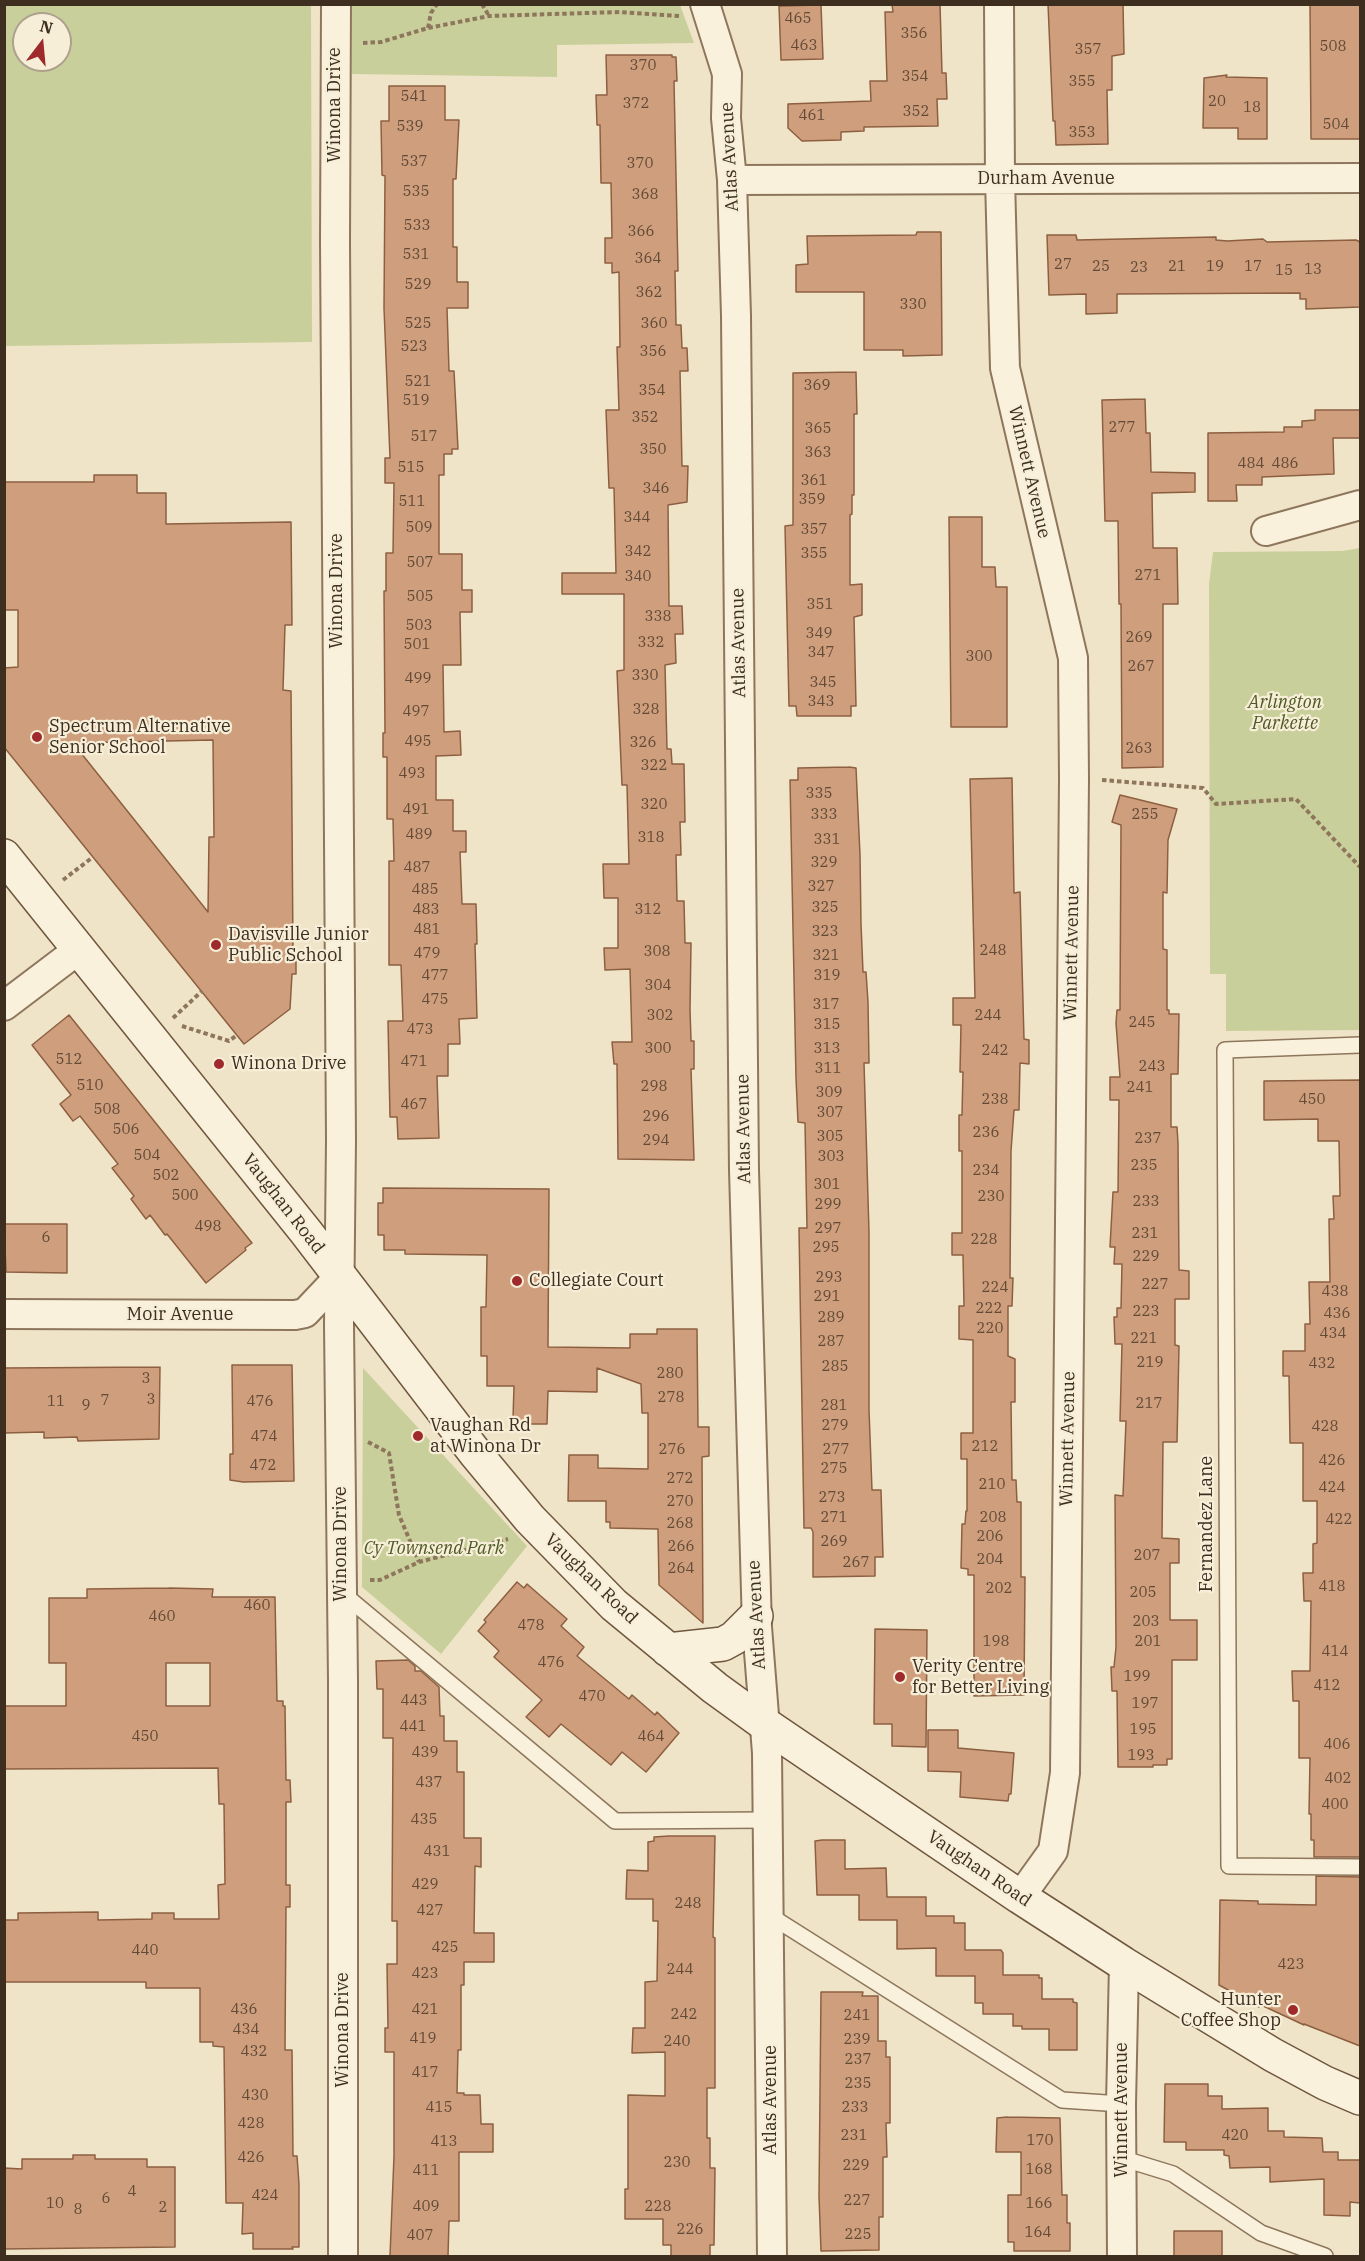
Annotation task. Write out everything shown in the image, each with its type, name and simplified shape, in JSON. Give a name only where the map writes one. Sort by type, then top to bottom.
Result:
[{"type":"street","name":"Winona Drive","points":[[336,4],[334,242],[341,1128],[339,1277],[352,1586],[343,2256]]},
{"type":"street","name":"Winnett Avenue","points":[[999,4],[1000,179],[1005,368],[1072,658],[1074,778],[1065,1773],[1053,1851],[1020,1897]]},
{"type":"street","name":"Atlas Avenue","points":[[694,10],[727,74],[726,118],[732,180],[736,316],[744,1170],[756,1616],[765,1725],[768,1820],[772,2256]]},
{"type":"street","name":"Durham Avenue","points":[[732,180],[1360,178]]},
{"type":"street","points":[[1266,531],[1360,505]]},
{"type":"street","name":"Vaughan Road","points":[[4,856],[226,1131],[476,1454],[530,1519],[614,1605],[765,1725],[1020,1897],[1273,2055],[1325,2083],[1360,2098]]},
{"type":"street","points":[[4,1006],[78,950]]},
{"type":"street","name":"Moir Avenue","points":[[4,1314],[295,1315],[305,1313],[339,1277]]},
{"type":"street","points":[[668,1650],[723,1644],[734,1638],[756,1616]]},
{"type":"street","name":"Winnett Avenue","points":[[1122,2256],[1121,2104],[1124,1964]]},
{"type":"lane","name":"Fernandez Lane","points":[[1360,1045],[1225,1050],[1229,1866],[1360,1867]]},
{"type":"lane","points":[[352,1586],[615,1821],[768,1820]]},
{"type":"lane","points":[[769,1915],[1062,2100],[1121,2104]]},
{"type":"lane","points":[[1121,2158],[1173,2174],[1261,2233],[1325,2256]]},
{"type":"path","points":[[428,28],[431,13],[437,4]]},
{"type":"path","points":[[482,4],[489,16]]},
{"type":"path","points":[[353,44],[381,42],[428,28],[489,16],[694,10]]},
{"type":"path","points":[[1074,778],[1203,788],[1216,804],[1296,799],[1360,867]]},
{"type":"path","points":[[39,898],[93,857]]},
{"type":"path","points":[[173,1018],[202,991]]},
{"type":"path","points":[[182,1026],[229,1041],[237,1035]]},
{"type":"path","points":[[362,1438],[389,1453],[399,1515],[419,1562]]},
{"type":"path","points":[[352,1586],[380,1581],[419,1562],[512,1538]]},
{"type":"green space","points":[[4,5],[311,5],[312,342],[5,346]]},
{"type":"green space","points":[[352,5],[680,5],[694,43],[557,45],[557,77],[352,74]]},
{"type":"green space","name":"Arlington Parkette","points":[[1360,548],[1360,1030],[1226,1031],[1226,974],[1210,974],[1209,584],[1213,552],[1342,551]]},
{"type":"green space","name":"Cy Townsend Park","points":[[363,1368],[527,1546],[441,1654],[362,1587]]},
{"type":"building","points":[[892,4],[940,4],[942,73],[946,73],[947,99],[937,99],[938,126],[864,127],[864,131],[841,132],[841,140],[802,141],[788,128],[788,104],[871,101],[870,81],[887,81],[885,12],[893,12]]},
{"type":"building","points":[[1048,4],[1123,4],[1124,54],[1112,56],[1112,90],[1107,90],[1108,144],[1056,145]]},
{"type":"building","points":[[1310,4],[1360,4],[1360,139],[1311,139]]},
{"type":"building","points":[[821,5],[823,59],[781,60],[779,6]]},
{"type":"building","points":[[606,55],[672,55],[676,57],[677,81],[674,81],[678,271],[675,271],[676,325],[681,325],[682,348],[687,348],[688,371],[680,371],[682,466],[688,466],[687,502],[668,505],[669,606],[682,606],[683,634],[675,634],[676,663],[665,665],[667,749],[671,749],[672,764],[684,764],[685,822],[680,822],[681,855],[676,855],[677,901],[684,901],[685,943],[691,943],[690,1009],[691,1041],[694,1041],[694,1069],[691,1069],[694,1160],[618,1159],[617,1064],[614,1064],[612,1042],[632,1042],[630,969],[605,970],[604,948],[618,948],[618,898],[604,898],[603,864],[629,864],[627,785],[622,785],[617,671],[624,670],[624,594],[562,594],[562,573],[616,573],[614,488],[609,488],[606,410],[619,410],[617,347],[620,347],[619,272],[612,273],[612,263],[605,263],[605,238],[612,238],[611,183],[601,183],[600,125],[597,125],[596,95],[607,95]]},
{"type":"building","points":[[1227,75],[1226,77],[1267,78],[1267,139],[1238,139],[1238,128],[1203,128],[1204,78]]},
{"type":"building","points":[[389,86],[445,86],[445,120],[459,120],[456,179],[453,179],[453,247],[457,247],[457,282],[468,282],[468,308],[447,308],[449,371],[454,371],[458,449],[452,449],[452,454],[444,454],[444,475],[439,475],[439,554],[462,554],[462,590],[472,590],[472,612],[460,612],[461,665],[443,665],[444,732],[460,731],[461,755],[436,756],[436,800],[453,800],[453,831],[466,831],[466,852],[460,852],[462,904],[476,904],[477,1018],[459,1019],[460,1044],[448,1044],[448,1076],[437,1076],[439,1138],[398,1139],[397,1117],[390,1117],[388,1021],[403,1021],[401,965],[389,965],[389,861],[394,861],[393,819],[387,819],[387,757],[383,757],[383,733],[385,733],[384,591],[386,591],[386,553],[393,553],[394,483],[385,483],[385,458],[390,458],[384,308],[385,176],[382,175],[381,121],[389,121]]},
{"type":"building","points":[[917,232],[941,232],[942,355],[903,356],[903,350],[864,350],[864,292],[796,292],[796,265],[808,264],[807,236],[916,235]]},
{"type":"building","points":[[1047,235],[1076,235],[1077,240],[1216,237],[1216,240],[1263,239],[1267,242],[1356,240],[1360,242],[1360,307],[1306,309],[1306,299],[1300,299],[1300,293],[1117,294],[1117,313],[1086,314],[1086,294],[1049,295]]},
{"type":"building","points":[[856,372],[857,414],[854,414],[854,495],[852,495],[852,514],[850,515],[850,585],[862,584],[862,615],[854,617],[856,706],[851,706],[851,716],[797,716],[796,706],[789,706],[785,526],[793,525],[793,373]]},
{"type":"building","points":[[1145,399],[1146,433],[1150,433],[1151,472],[1195,473],[1195,492],[1152,493],[1153,548],[1177,548],[1178,604],[1163,604],[1163,767],[1122,768],[1118,521],[1105,521],[1102,400]]},
{"type":"building","points":[[1315,410],[1360,410],[1360,438],[1333,438],[1334,474],[1262,477],[1262,485],[1236,485],[1237,501],[1208,501],[1208,433],[1284,432],[1284,427],[1302,427],[1302,421],[1315,420]]},
{"type":"building","points":[[94,475],[137,475],[137,493],[166,493],[166,524],[291,522],[292,625],[285,625],[283,690],[291,691],[293,952],[296,953],[296,974],[292,974],[290,1009],[244,1044],[4,747],[4,668],[18,667],[18,610],[4,610],[4,482],[94,482]],"holes":[[[213,740],[214,837],[209,837],[208,912],[73,743]]]},
{"type":"building","points":[[949,517],[982,517],[982,567],[995,567],[996,587],[1007,587],[1007,727],[951,727]]},
{"type":"building","points":[[798,768],[856,768],[863,972],[866,972],[868,1002],[869,1063],[864,1063],[869,1232],[869,1410],[872,1490],[881,1490],[883,1557],[875,1557],[875,1576],[813,1577],[813,1532],[811,1528],[804,1528],[799,1228],[807,1228],[805,1123],[798,1122],[796,1078],[790,780],[798,780]]},
{"type":"building","points":[[1012,778],[1014,893],[1020,892],[1024,1039],[1029,1040],[1029,1064],[1020,1063],[1019,1110],[1014,1110],[1011,1151],[1010,1278],[1013,1278],[1012,1306],[1008,1306],[1008,1356],[1015,1359],[1015,1402],[1011,1402],[1012,1480],[1016,1480],[1017,1502],[1021,1502],[1021,1577],[1025,1577],[1024,1695],[974,1696],[974,1575],[968,1575],[968,1569],[961,1568],[962,1524],[965,1524],[967,1511],[967,1459],[961,1459],[961,1433],[973,1433],[973,1340],[959,1339],[959,1306],[964,1306],[963,1255],[952,1255],[952,1233],[962,1233],[962,1151],[959,1151],[959,1115],[962,1115],[963,1072],[960,1072],[961,1025],[953,1025],[953,998],[975,998],[970,779]]},
{"type":"building","points":[[1120,795],[1177,809],[1168,840],[1167,893],[1163,892],[1163,949],[1167,950],[1167,1010],[1169,1014],[1179,1014],[1178,1074],[1171,1074],[1171,1127],[1177,1127],[1178,1143],[1179,1270],[1189,1271],[1189,1299],[1175,1299],[1175,1345],[1179,1346],[1177,1442],[1163,1442],[1162,1538],[1179,1539],[1179,1563],[1170,1563],[1170,1620],[1197,1620],[1197,1660],[1172,1660],[1172,1759],[1167,1759],[1167,1765],[1153,1765],[1153,1767],[1118,1767],[1117,1691],[1112,1691],[1111,1667],[1114,1667],[1116,1647],[1115,1495],[1123,1496],[1126,1421],[1120,1421],[1122,1344],[1115,1344],[1114,1317],[1117,1317],[1117,1308],[1121,1308],[1122,1264],[1114,1264],[1115,1247],[1110,1247],[1113,1192],[1118,1192],[1119,1100],[1110,1100],[1110,1077],[1120,1077],[1116,1023],[1117,1010],[1120,1010],[1121,825],[1112,822]]},
{"type":"building","points":[[69,1015],[252,1243],[206,1283],[150,1215],[146,1219],[131,1199],[134,1196],[112,1168],[118,1164],[80,1116],[73,1121],[60,1104],[71,1095],[32,1045]]},
{"type":"building","points":[[1360,1080],[1360,1857],[1314,1857],[1314,1840],[1311,1840],[1311,1814],[1309,1814],[1310,1758],[1299,1758],[1299,1701],[1293,1701],[1292,1671],[1310,1671],[1311,1601],[1304,1601],[1303,1573],[1313,1573],[1313,1544],[1317,1543],[1317,1501],[1303,1501],[1303,1443],[1290,1443],[1289,1376],[1283,1376],[1283,1351],[1305,1351],[1305,1324],[1310,1324],[1309,1282],[1330,1282],[1329,1219],[1334,1219],[1333,1196],[1340,1196],[1339,1141],[1318,1141],[1318,1119],[1264,1120],[1264,1081]]},
{"type":"building","points":[[383,1188],[549,1189],[548,1347],[630,1348],[630,1334],[657,1334],[657,1329],[697,1329],[698,1427],[709,1427],[709,1456],[702,1457],[703,1623],[659,1585],[658,1529],[610,1528],[610,1522],[606,1522],[606,1501],[568,1501],[569,1455],[598,1455],[598,1468],[648,1469],[648,1413],[642,1413],[641,1384],[597,1368],[597,1392],[548,1391],[547,1424],[516,1424],[516,1419],[513,1419],[514,1386],[487,1386],[487,1356],[481,1356],[481,1307],[486,1307],[487,1255],[405,1254],[405,1250],[384,1250],[384,1235],[378,1235],[378,1203],[383,1203]]},
{"type":"building","points":[[4,1224],[67,1224],[67,1273],[6,1272]]},
{"type":"building","points":[[232,1365],[292,1365],[294,1481],[230,1480],[230,1454],[233,1454]]},
{"type":"building","points":[[160,1367],[159,1439],[78,1441],[77,1437],[44,1438],[44,1432],[4,1433],[4,1368]]},
{"type":"building","points":[[517,1582],[524,1588],[527,1584],[567,1619],[561,1626],[584,1647],[577,1656],[629,1699],[632,1695],[655,1715],[657,1712],[679,1733],[646,1772],[622,1752],[611,1765],[561,1724],[549,1737],[526,1717],[542,1700],[494,1657],[499,1651],[478,1631],[486,1622],[484,1620]]},
{"type":"building","points":[[87,1589],[213,1589],[212,1597],[275,1597],[277,1701],[283,1701],[283,1706],[285,1706],[286,1780],[290,1780],[291,1802],[286,1802],[286,1885],[290,1885],[290,1907],[286,1907],[285,2050],[292,2050],[293,2156],[297,2156],[299,2184],[299,2247],[292,2247],[293,2249],[253,2249],[253,2233],[242,2234],[243,2203],[226,2203],[224,2047],[213,2046],[213,2042],[200,2042],[200,1988],[146,1988],[146,1982],[4,1982],[4,1920],[18,1920],[18,1913],[98,1912],[98,1920],[152,1919],[152,1913],[174,1913],[174,1919],[219,1919],[218,1885],[225,1884],[224,1804],[219,1804],[218,1768],[4,1769],[4,1706],[66,1706],[66,1663],[49,1663],[49,1598],[87,1598]],"holes":[[[166,1663],[210,1663],[210,1706],[166,1706]]]},
{"type":"building","name":"Verity Centre for Better Living","points":[[875,1629],[927,1630],[926,1747],[892,1746],[892,1724],[874,1724]]},
{"type":"building","points":[[408,1660],[415,1666],[415,1671],[421,1671],[439,1687],[440,1716],[444,1716],[444,1741],[457,1741],[457,1772],[464,1772],[464,1838],[481,1838],[481,1867],[475,1866],[474,1933],[494,1933],[494,1962],[464,1962],[457,2093],[480,2095],[481,2124],[493,2124],[493,2152],[459,2152],[459,2221],[449,2221],[448,2256],[390,2256],[394,2156],[394,2052],[385,2052],[385,2028],[388,2028],[387,1964],[397,1964],[397,1921],[392,1921],[393,1738],[383,1738],[383,1689],[377,1689],[376,1661]]},
{"type":"building","points":[[928,1730],[958,1730],[958,1748],[1014,1753],[1011,1794],[1009,1794],[1008,1801],[960,1797],[961,1772],[928,1771]]},
{"type":"building","points":[[715,1836],[713,1937],[715,1938],[715,2088],[707,2088],[707,2138],[710,2138],[710,2168],[715,2168],[714,2245],[710,2245],[710,2256],[671,2256],[671,2245],[663,2245],[663,2219],[625,2219],[625,2189],[628,2189],[628,2095],[665,2096],[665,2052],[632,2053],[633,2028],[645,2028],[645,1982],[657,1981],[658,1921],[653,1921],[653,1899],[626,1899],[627,1870],[648,1871],[648,1842],[654,1841],[654,1837]]},
{"type":"building","points":[[845,1840],[845,1869],[886,1868],[887,1897],[926,1897],[926,1916],[954,1916],[954,1923],[965,1923],[965,1950],[1001,1950],[1003,1975],[1039,1975],[1039,1978],[1042,1978],[1042,1999],[1073,1999],[1073,2002],[1077,2003],[1077,2050],[1049,2050],[1049,2029],[1022,2029],[1022,2026],[1013,2026],[1013,2014],[983,2014],[983,2003],[975,2003],[975,1976],[936,1976],[936,1948],[897,1949],[897,1920],[859,1920],[859,1895],[817,1895],[815,1841]]},
{"type":"building","points":[[1316,1876],[1360,1877],[1360,2046],[1304,2025],[1259,2004],[1259,2007],[1219,1985],[1220,1900],[1258,1901],[1258,1904],[1316,1905]]},
{"type":"building","points":[[821,1992],[863,1992],[862,1996],[878,1996],[878,2041],[886,2041],[886,2057],[890,2057],[890,2123],[886,2123],[887,2157],[883,2157],[883,2217],[879,2217],[879,2250],[821,2251],[819,2196]]},
{"type":"building","points":[[1165,2084],[1208,2084],[1208,2096],[1222,2096],[1222,2109],[1268,2108],[1268,2131],[1284,2131],[1284,2137],[1322,2138],[1323,2152],[1338,2152],[1338,2160],[1360,2160],[1360,2203],[1350,2202],[1350,2216],[1324,2215],[1324,2179],[1270,2182],[1270,2167],[1230,2168],[1229,2156],[1224,2155],[1224,2150],[1186,2150],[1186,2142],[1164,2142]]},
{"type":"building","points":[[997,2118],[1060,2118],[1062,2195],[1067,2195],[1070,2251],[1014,2251],[1014,2242],[1008,2242],[1008,2195],[1021,2195],[1021,2152],[996,2152]]},
{"type":"building","points":[[73,2155],[95,2155],[95,2159],[147,2159],[147,2167],[175,2167],[175,2247],[4,2249],[4,2168],[22,2169],[22,2159],[73,2159]]},
{"type":"building","points":[[1174,2231],[1222,2231],[1222,2256],[1174,2256]]},
{"type":"place","name":"Spectrum Alternative Senior School","points":[[37,737]]},
{"type":"place","name":"Davisville Junior Public School","points":[[216,945]]},
{"type":"place","name":"Winona Drive","points":[[219,1064]]},
{"type":"place","name":"Collegiate Court","points":[[517,1281]]},
{"type":"place","name":"Vaughan Rd at Winona Dr","points":[[418,1436]]},
{"type":"place","name":"Verity Centre for Better Living","points":[[900,1677]]},
{"type":"place","name":"Hunter Coffee Shop","points":[[1293,2010]]}]
